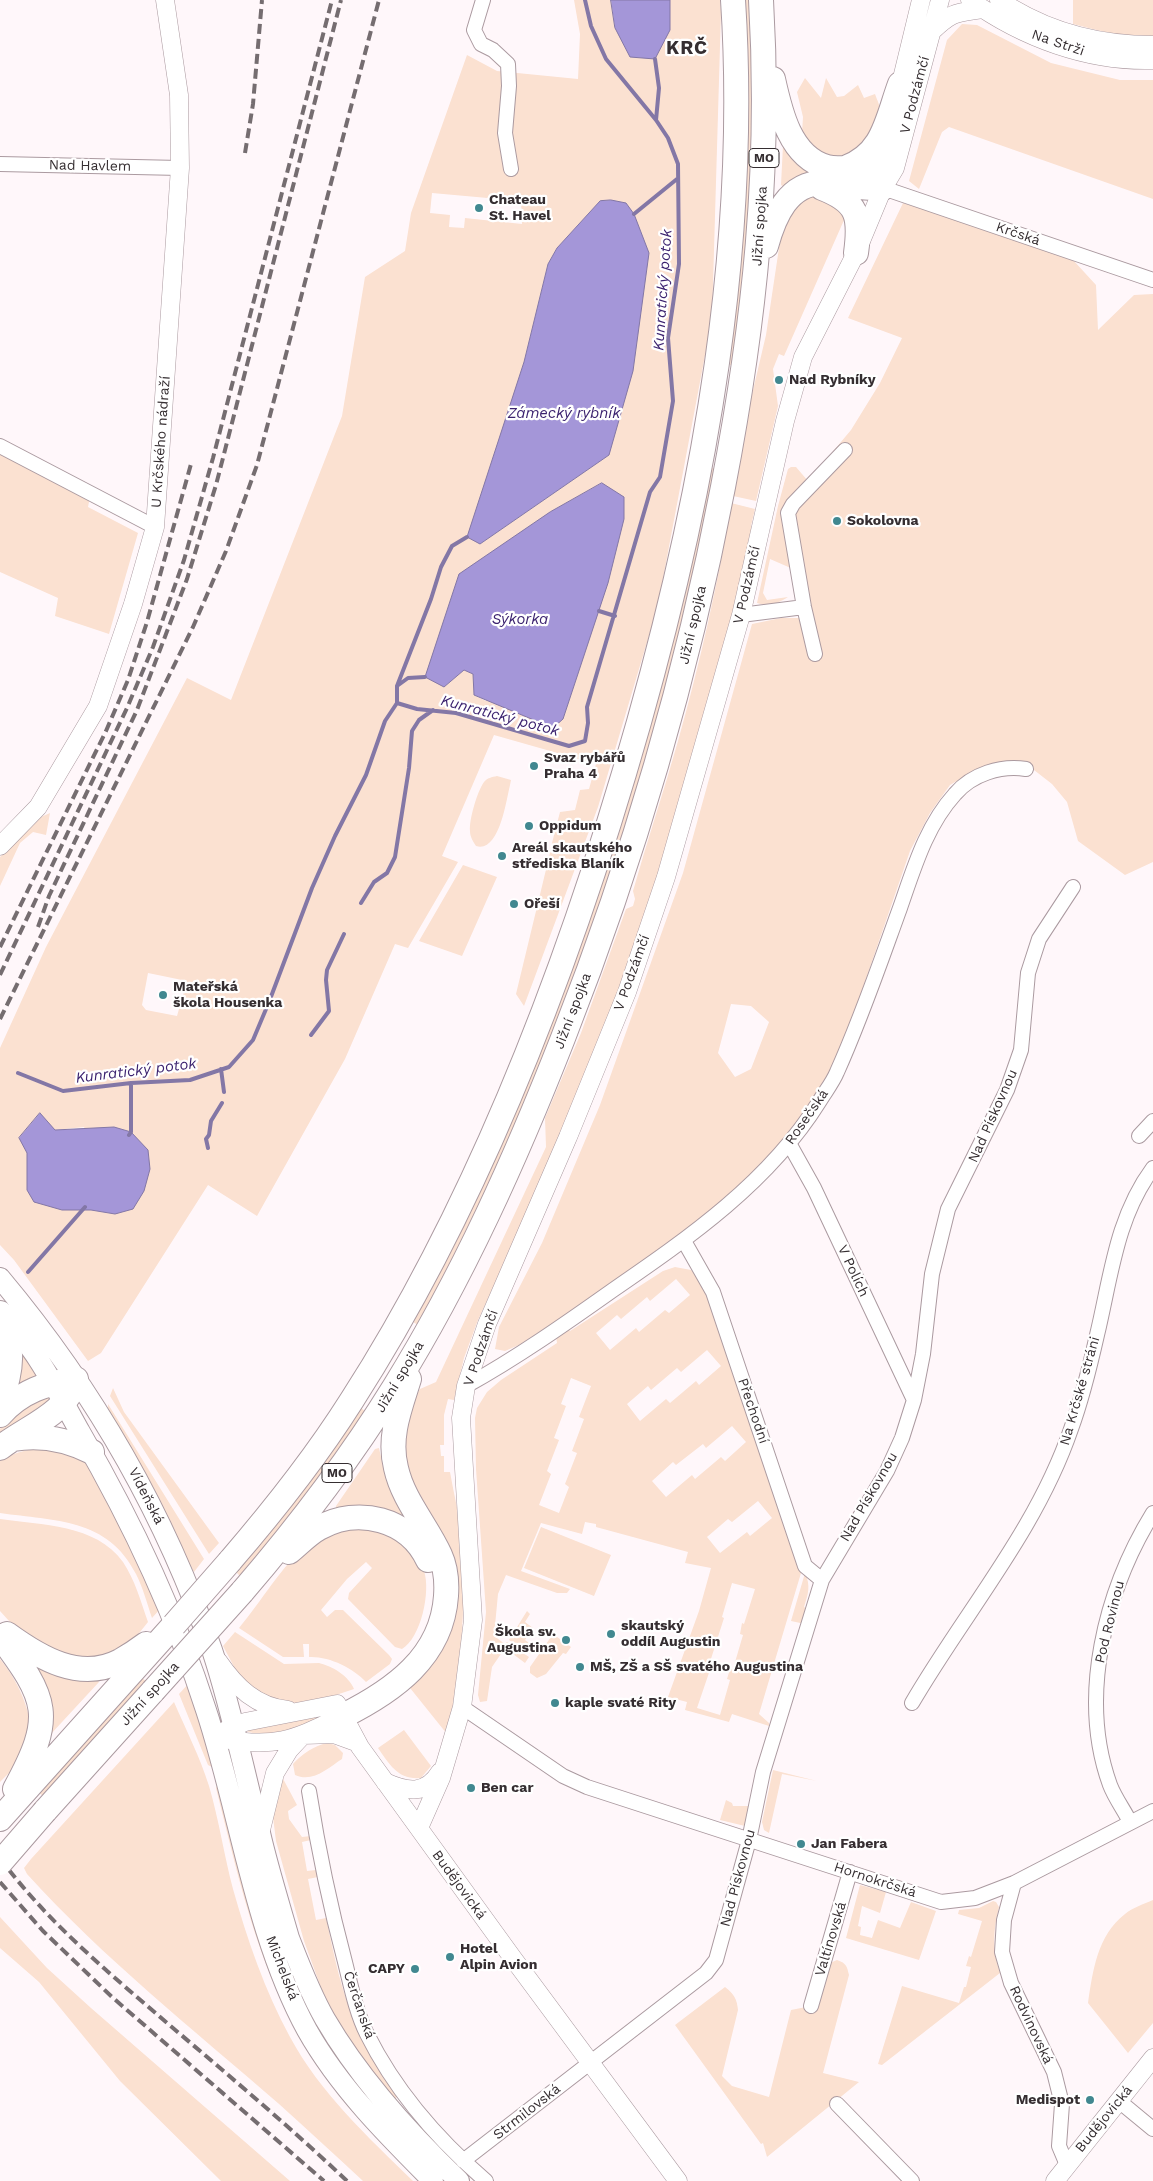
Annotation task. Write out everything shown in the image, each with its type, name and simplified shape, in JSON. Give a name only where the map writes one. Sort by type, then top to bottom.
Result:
[{"type":"highway","name":"Jižní spojka","points":[[0,1818],[26,1781],[140,1655],[174,1625],[230,1561],[280,1501],[327,1438],[372,1368],[424,1274],[470,1182],[520,1070],[570,940],[601,848],[647,694],[696,481],[726,291],[734,202],[737,115],[733,0]]},
{"type":"highway","name":"Jižní spojka","points":[[0,1863],[242,1592],[291,1533],[343,1465],[420,1344],[470,1250],[534,1109],[597,948],[643,813],[679,683],[714,534],[735,425],[756,280],[763,170],[763,36],[761,0]]},
{"type":"highway","points":[[763,36],[778,98],[795,142],[808,157],[820,164],[832,168],[846,168],[865,172],[883,188]]},
{"type":"highway","points":[[846,168],[866,157],[875,148],[900,84]]},
{"type":"highway","points":[[756,280],[767,241],[780,209],[792,193],[806,185],[824,183],[869,189],[883,188]]},
{"type":"highway","points":[[806,185],[823,188],[841,196],[851,206],[857,219],[858,238],[856,253]]},
{"type":"highway","points":[[0,1311],[10,1341],[12,1361],[6,1387],[0,1402]]},
{"type":"highway","points":[[340,1710],[374,1700],[407,1676],[418,1664],[434,1640],[444,1611],[446,1591],[444,1567],[438,1550],[402,1485],[394,1457],[395,1424],[420,1344]]},
{"type":"highway","points":[[0,1415],[23,1395],[52,1382],[76,1379],[72,1393],[64,1404],[6,1444]]},
{"type":"highway","points":[[6,1444],[47,1437],[70,1442],[92,1452]]},
{"type":"highway","points":[[242,1592],[314,1532],[337,1521],[359,1518],[380,1520],[404,1530],[416,1541],[429,1561],[435,1586],[434,1607],[426,1632],[411,1654],[392,1673],[340,1710]]},
{"type":"highway","points":[[0,1629],[45,1658],[76,1668],[88,1669],[110,1665],[140,1655]]},
{"type":"highway","points":[[0,1636],[34,1685],[41,1710],[40,1733],[26,1781]]},
{"type":"main road","name":"Vídeňská","points":[[0,1278],[76,1379],[107,1425],[152,1507],[184,1576],[212,1652],[235,1733]]},
{"type":"main road","name":"Vídeňská","points":[[0,1311],[36,1355],[92,1452],[148,1561],[179,1634],[208,1714]]},
{"type":"main road","name":"Michelská","points":[[208,1714],[276,1960],[307,2029],[329,2064],[359,2103],[433,2181]]},
{"type":"main road","name":"Michelská","points":[[235,1733],[260,1835],[289,1938],[307,1984],[325,2020],[360,2072],[400,2119],[459,2181]]},
{"type":"street","name":"U Krčského nádraží","points":[[0,846],[38,807],[98,706],[133,604],[155,527],[180,168],[179,95],[165,0]]},
{"type":"street","points":[[483,0],[474,30],[481,44],[493,50],[508,64],[509,86],[504,132],[511,169]]},
{"type":"street","name":"V Podzámčí","points":[[883,188],[880,168],[921,0]]},
{"type":"street","name":"V Podzámčí","points":[[419,1828],[446,1763],[462,1707],[473,1620],[461,1418],[466,1386],[487,1324],[568,1137],[627,992],[666,878],[741,615],[785,421],[803,357],[856,253],[883,188],[896,168],[940,0]]},
{"type":"street","name":"Na Strži","points":[[999,0],[1033,20],[1072,35],[1102,42],[1153,45]]},
{"type":"street","points":[[932,32],[946,18],[956,12],[977,5]]},
{"type":"street","name":"Na Strži","points":[[977,5],[1027,33],[1067,48],[1097,56],[1153,60]]},
{"type":"street","name":"Nad Havlem","points":[[0,164],[180,168]]},
{"type":"street","name":"Krčská","points":[[883,188],[1153,280]]},
{"type":"street","points":[[0,446],[155,527]]},
{"type":"street","points":[[815,654],[804,607],[788,523],[788,513],[793,504],[845,450]]},
{"type":"street","points":[[741,615],[804,607]]},
{"type":"street","name":"Rosečská","points":[[466,1386],[518,1356],[684,1241],[740,1193],[790,1145],[836,1074],[868,996],[920,851],[936,820],[956,792],[982,774],[1012,766],[1026,769]]},
{"type":"street","name":"Nad Pískovnou","points":[[591,2062],[706,1973],[716,1960],[749,1840],[763,1772],[822,1580],[887,1471],[902,1438],[914,1400],[932,1274],[948,1209],[1007,1090],[1021,1050],[1028,973],[1040,939],[1073,887]]},
{"type":"street","points":[[1139,1136],[1152,1123]]},
{"type":"street","name":"V Polích","points":[[790,1145],[814,1188],[914,1400]]},
{"type":"street","name":"Na Krčské stráni","points":[[912,1703],[936,1661],[1021,1536],[1049,1483],[1071,1429],[1097,1335],[1113,1256],[1125,1217],[1141,1184],[1153,1168]]},
{"type":"street","name":"Přechodní","points":[[684,1241],[713,1292],[805,1566],[822,1580]]},
{"type":"street","name":"Pod Rovinou","points":[[1130,1822],[1111,1787],[1102,1755],[1095,1696],[1099,1655],[1121,1577],[1140,1534],[1153,1513]]},
{"type":"street","points":[[212,1652],[230,1679],[245,1694],[266,1705],[296,1710],[340,1710]]},
{"type":"street","name":"Hornokrčská","points":[[462,1707],[563,1776],[587,1787],[941,1902],[975,1898],[1014,1883],[1153,1811]]},
{"type":"street","points":[[214,1737],[235,1733],[296,1710]]},
{"type":"street","points":[[260,1835],[268,1796],[275,1774],[289,1750],[303,1735],[340,1710]]},
{"type":"street","name":"Budějovická","points":[[340,1710],[356,1742],[678,2181]]},
{"type":"street","points":[[235,1733],[268,1743],[303,1735],[334,1734],[356,1742]]},
{"type":"street","name":"V Podzámčí","points":[[385,1782],[399,1788],[411,1790],[423,1787],[429,1785],[446,1763]]},
{"type":"street","name":"Čerčanská","points":[[309,1791],[334,1922],[355,2001],[367,2034],[407,2100],[463,2161],[486,2181]]},
{"type":"street","name":"Valtínovská","points":[[811,2006],[850,1872]]},
{"type":"street","name":"Rodvinovská","points":[[1014,1883],[1004,1920],[1002,1952],[1012,1983],[1054,2072],[1062,2104],[1059,2146],[1067,2166]]},
{"type":"street","name":"Budějovická","points":[[1054,2181],[1153,2058]]},
{"type":"street","name":"Strmilovská","points":[[463,2161],[591,2062]]},
{"type":"street","points":[[1119,2101],[1153,2129]]},
{"type":"street","points":[[837,2104],[912,2181]]},
{"type":"shaded area","points":[[574,0],[611,0],[615,28],[670,31],[670,0],[720,0],[712,318],[658,605],[598,807],[524,1006],[516,994],[550,853],[556,847],[552,843],[560,812],[575,810],[580,790],[589,789],[596,764],[494,735],[442,856],[458,862],[408,948],[395,944],[345,1059],[257,1216],[208,1185],[101,1353],[88,1361],[14,1260],[0,1245],[0,1048],[46,947],[187,678],[231,700],[342,416],[365,277],[405,251],[411,213],[467,55],[497,71],[578,79],[580,34]],"holes":[[[432,193],[521,201],[522,224],[465,218],[464,228],[449,227],[450,215],[430,213]],[[600,202],[609,455],[480,544],[548,264],[557,248]],[[601,483],[486,701],[474,695],[473,674],[464,670],[444,687]],[[148,973],[187,981],[177,1016],[146,1010],[142,1005]],[[84,1127],[115,1214],[91,1210],[62,1210],[27,1190],[27,1153],[55,1130]]]},
{"type":"shaded area","points":[[744,0],[750,0],[754,76],[748,249],[732,365],[730,365],[728,363],[740,272],[747,180],[748,89]]},
{"type":"shaded area","points":[[1073,0],[1153,0],[1153,36],[1123,36],[1073,24]]},
{"type":"shaded area","points":[[962,24],[977,25],[1051,63],[1120,80],[1153,80],[1153,199],[949,127],[942,132],[919,189],[909,181],[947,40]]},
{"type":"shaded area","points":[[805,78],[821,98],[826,78],[837,97],[844,96],[858,85],[864,98],[875,94],[880,108],[879,122],[871,139],[858,152],[841,158],[828,156],[823,154],[802,133],[803,117],[797,92]]},
{"type":"shaded area","points":[[783,145],[816,171],[784,187],[781,185]]},
{"type":"shaded area","points":[[808,194],[848,211],[784,356],[779,354],[773,369],[778,406],[756,501],[733,496],[750,403],[766,335],[783,221]]},
{"type":"shaded area","points":[[903,203],[1033,243],[1074,261],[1096,285],[1098,330],[1134,295],[1153,294],[1153,862],[1125,875],[1078,841],[1067,802],[1052,784],[1034,770],[1009,761],[979,768],[950,785],[930,813],[910,851],[835,1069],[783,1144],[738,1191],[682,1239],[519,1345],[505,1351],[495,1349],[499,1327],[542,1243],[600,1105],[683,873],[752,624],[781,618],[799,618],[793,569],[770,559],[763,593],[767,600],[788,597],[773,604],[757,603],[788,469],[796,467],[808,481],[851,430],[880,383],[902,338],[848,318]],"holes":[[[731,1004],[751,1006],[769,1022],[751,1069],[735,1077],[718,1053]]]},
{"type":"shaded area","points":[[0,452],[90,497],[88,507],[138,533],[109,634],[55,616],[58,598],[0,572]]},
{"type":"shaded area","points":[[710,469],[715,469],[712,490],[675,654],[646,761],[593,927],[563,1008],[495,1169],[458,1248],[418,1325],[413,1322],[448,1252],[565,986],[610,859],[648,730],[681,600]]},
{"type":"shaded area","points":[[731,503],[755,509],[751,526],[753,527],[708,717],[637,944],[537,1193],[478,1320],[464,1358],[454,1400],[448,1399],[444,1415],[444,1445],[440,1445],[441,1456],[444,1456],[444,1472],[450,1472],[460,1523],[463,1565],[462,1638],[447,1734],[406,1683],[421,1667],[447,1543],[407,1471],[403,1445],[412,1402],[420,1389],[436,1382],[546,1147],[545,1118],[581,1033],[626,909],[633,906],[635,899],[633,891],[694,682],[714,593]]},
{"type":"shaded area","points":[[497,776],[511,780],[504,814],[496,834],[490,842],[484,846],[476,846],[470,831],[474,806],[484,782]]},
{"type":"shaded area","points":[[50,813],[46,835],[33,832],[20,843],[0,886],[0,857],[41,817]]},
{"type":"shaded area","points":[[463,865],[497,877],[462,956],[419,941]]},
{"type":"shaded area","points":[[675,1267],[691,1270],[702,1280],[801,1573],[759,1714],[769,1723],[769,1726],[732,1714],[729,1722],[685,1710],[687,1702],[668,1697],[699,1611],[711,1568],[685,1563],[688,1552],[596,1527],[596,1524],[585,1522],[582,1534],[541,1523],[521,1571],[570,1589],[567,1593],[557,1593],[506,1575],[498,1594],[494,1636],[505,1644],[507,1642],[529,1657],[525,1663],[505,1648],[492,1667],[487,1701],[480,1702],[478,1695],[486,1612],[476,1469],[475,1418],[477,1408],[487,1392],[501,1380],[557,1343],[556,1336],[568,1328],[570,1331],[663,1271]],"holes":[[[676,1279],[690,1295],[669,1313],[665,1310],[639,1332],[636,1328],[610,1350],[596,1333],[617,1315],[621,1319],[647,1297],[650,1301]],[[707,1350],[721,1366],[699,1385],[696,1381],[670,1403],[666,1399],[640,1421],[627,1404],[648,1386],[651,1390],[677,1368],[681,1372]],[[571,1378],[591,1386],[579,1417],[584,1419],[572,1451],[577,1453],[565,1484],[569,1487],[559,1513],[539,1505],[551,1474],[547,1471],[559,1440],[554,1438],[566,1406],[561,1404]],[[732,1426],[746,1442],[725,1461],[721,1457],[695,1479],[692,1475],[666,1497],[652,1481],[673,1462],[676,1465],[703,1444],[706,1448]],[[758,1501],[772,1518],[750,1536],[747,1532],[720,1553],[707,1537],[728,1519],[732,1522]],[[732,1583],[755,1589],[744,1624],[742,1623],[740,1634],[743,1635],[733,1669],[730,1669],[727,1679],[730,1680],[720,1715],[697,1708],[712,1664],[710,1662],[724,1618],[722,1617]]]},
{"type":"shaded area","points":[[21,1353],[39,1375],[38,1379],[12,1387]]},
{"type":"shaded area","points":[[113,1388],[124,1412],[219,1543],[209,1554],[110,1396]]},
{"type":"shaded area","points":[[47,1392],[51,1400],[0,1442],[0,1429],[14,1412]]},
{"type":"shaded area","points":[[108,1404],[204,1559],[194,1572],[108,1413]]},
{"type":"shaded area","points":[[361,1408],[366,1412],[300,1505],[241,1577],[236,1572],[262,1542]]},
{"type":"shaded area","points":[[52,1447],[84,1461],[98,1478],[161,1608],[152,1618],[136,1574],[124,1556],[111,1542],[95,1532],[78,1525],[0,1513],[0,1461],[25,1451]]},
{"type":"shaded area","points":[[379,1448],[386,1480],[407,1519],[336,1508],[375,1449]]},
{"type":"shaded area","points":[[0,1519],[67,1528],[98,1540],[112,1549],[123,1562],[131,1576],[148,1622],[128,1647],[116,1656],[76,1660],[19,1632],[0,1611]]},
{"type":"shaded area","points":[[344,1525],[396,1534],[422,1567],[426,1580],[425,1602],[419,1625],[409,1643],[402,1649],[395,1647],[348,1599],[349,1593],[372,1568],[366,1562],[347,1579],[321,1610],[327,1617],[335,1610],[343,1610],[392,1659],[390,1664],[366,1682],[340,1664],[317,1657],[309,1657],[309,1644],[303,1644],[304,1657],[283,1657],[239,1628],[289,1562],[299,1552],[313,1540]]},
{"type":"shaded area","points":[[541,1527],[611,1555],[594,1596],[524,1568]]},
{"type":"shaded area","points":[[805,1573],[808,1594],[804,1607],[809,1610],[805,1624],[791,1621]]},
{"type":"shaded area","points":[[527,1611],[530,1614],[525,1622],[533,1628],[525,1640],[536,1648],[531,1654],[527,1652],[529,1649],[526,1647],[524,1650],[509,1640]]},
{"type":"shaded area","points":[[235,1632],[284,1664],[319,1663],[329,1666],[344,1676],[354,1689],[327,1698],[296,1703],[264,1697],[240,1678],[223,1646]]},
{"type":"shaded area","points":[[553,1634],[571,1647],[566,1654],[563,1653],[546,1674],[537,1678],[530,1673],[530,1667]]},
{"type":"shaded area","points":[[24,1656],[97,1679],[99,1682],[50,1735]]},
{"type":"shaded area","points":[[0,1659],[14,1678],[25,1703],[29,1716],[30,1741],[26,1752],[18,1764],[0,1782]]},
{"type":"shaded area","points":[[142,1678],[147,1682],[43,1796],[38,1792]]},
{"type":"shaded area","points":[[190,1682],[214,1768],[208,1765],[179,1694]]},
{"type":"shaded area","points":[[174,1702],[205,1775],[213,1799],[238,1908],[257,1965],[281,2019],[302,2057],[330,2096],[362,2131],[413,2181],[363,2181],[279,2104],[118,1964],[56,1905],[27,1874],[24,1868]]},
{"type":"shaded area","points":[[325,1716],[296,1728],[275,1733],[264,1734],[244,1730],[271,1723]]},
{"type":"shaded area","points":[[404,1730],[431,1766],[421,1778],[406,1777],[400,1774],[378,1748]]},
{"type":"shaded area","points":[[328,1743],[335,1745],[343,1753],[342,1759],[314,1776],[302,1777],[295,1775],[293,1764],[297,1760],[314,1748]]},
{"type":"shaded area","points":[[773,1770],[817,1781],[782,1774],[769,1833],[764,1830],[762,1822]]},
{"type":"shaded area","points":[[280,1773],[297,1805],[288,1811],[289,1819],[302,1837],[311,1836],[311,1840],[302,1842],[307,1871],[316,1870],[318,1877],[308,1879],[316,1920],[326,1918],[338,1973],[351,2013],[371,2053],[397,2097],[394,2100],[371,2074],[328,2007],[304,1941],[276,1841],[272,1809]]},
{"type":"shaded area","points":[[219,1782],[247,1896],[355,2113],[325,2076],[301,2038],[264,1960],[227,1834],[216,1788]]},
{"type":"shaded area","points":[[726,1800],[732,1803],[733,1806],[750,1806],[745,1826],[720,1820]]},
{"type":"shaded area","points":[[860,1885],[886,1892],[880,1913],[862,1906],[858,1926],[861,1927],[860,1935],[872,1938],[878,1920],[900,1928],[911,1902],[936,1911],[919,1960],[846,1938]]},
{"type":"shaded area","points":[[1153,1900],[1153,2023],[1128,2053],[1088,2003],[1098,1954],[1108,1933],[1128,1912]]},
{"type":"shaded area","points":[[993,1901],[999,1907],[994,1940],[1000,1973],[882,2065],[878,2064],[902,1986],[959,2003],[964,1987],[966,1987],[971,1967],[966,1966],[969,1956],[971,1957],[982,1921],[958,1914],[959,1910],[979,1908]]},
{"type":"shaded area","points":[[0,1917],[47,1968],[290,2181],[221,2181],[120,2081],[39,1982],[0,1948]]},
{"type":"shaded area","points":[[837,1960],[846,1965],[849,1975],[823,2073],[859,2082],[767,2157],[763,2143],[761,2144],[675,2025],[725,1987],[734,1997],[738,2010],[722,2076],[732,2086],[769,2097],[791,2010],[816,2005],[830,1963]]},
{"type":"water","points":[[611,0],[670,0],[670,30],[655,59],[630,57],[615,28]]},
{"type":"water","name":"Zámecký rybník","points":[[611,200],[626,203],[634,214],[649,253],[633,371],[609,455],[480,544],[467,537],[524,362],[548,264],[557,248],[600,201]]},
{"type":"water","name":"Sýkorka","points":[[602,483],[624,497],[624,519],[608,583],[563,719],[553,728],[474,695],[473,674],[464,670],[444,687],[425,677],[459,574],[550,512]]},
{"type":"water","points":[[40,1113],[55,1130],[114,1127],[131,1132],[148,1150],[150,1169],[144,1191],[133,1209],[115,1214],[91,1210],[62,1210],[34,1202],[27,1190],[27,1153],[19,1138]]},
{"type":"waterway","name":"Kunratický potok","points":[[18,1073],[63,1091],[131,1083],[190,1080],[229,1067],[253,1040],[312,888],[335,836],[366,775],[385,721],[397,703],[417,709],[456,713],[569,746],[585,741],[588,723],[587,707],[650,492],[660,477],[673,401],[668,338],[679,264],[678,164],[668,138],[656,120],[606,59],[591,26],[585,0]]},
{"type":"waterway","points":[[655,59],[659,88],[656,120]]},
{"type":"waterway","points":[[634,214],[677,179]]},
{"type":"waterway","points":[[397,703],[397,686],[431,599],[441,567],[452,546],[467,537]]},
{"type":"waterway","points":[[599,611],[615,616]]},
{"type":"waterway","points":[[397,686],[408,678],[425,677]]},
{"type":"waterway","points":[[361,903],[374,882],[387,873],[395,857],[409,768],[412,731],[419,720],[433,710]]},
{"type":"waterway","points":[[311,1035],[329,1011],[327,970],[344,934]]},
{"type":"waterway","points":[[221,1069],[224,1092]]},
{"type":"waterway","points":[[129,1135],[131,1132],[131,1083]]},
{"type":"waterway","points":[[208,1148],[206,1139],[209,1135],[211,1121],[222,1103]]},
{"type":"waterway","points":[[28,1272],[85,1207]]},
{"type":"railway","points":[[245,153],[253,104],[262,0]]},
{"type":"railway","points":[[0,975],[127,708],[153,647],[184,560],[213,458],[332,0]]},
{"type":"railway","points":[[38,927],[49,896],[137,710],[187,579],[216,485],[341,0]]},
{"type":"railway","points":[[0,1019],[193,627],[226,551],[257,465],[379,0]]},
{"type":"railway","points":[[0,947],[106,731],[128,680],[147,622],[191,464]]},
{"type":"railway","points":[[0,1858],[17,1880],[75,1942],[278,2118],[347,2181]]},
{"type":"railway","points":[[0,1882],[43,1931],[112,1997],[324,2181]]},
{"type":"place","name":"Chateau St. Havel","points":[[479,208]]},
{"type":"place","name":"Nad Rybníky","points":[[779,380]]},
{"type":"place","name":"Sokolovna","points":[[837,521]]},
{"type":"place","name":"Svaz rybářů Praha 4","points":[[534,766]]},
{"type":"place","name":"Oppidum","points":[[529,826]]},
{"type":"place","name":"Areál skautského střediska Blaník","points":[[502,856]]},
{"type":"place","name":"Ořeší","points":[[514,904]]},
{"type":"place","name":"Mateřská škola Housenka","points":[[163,995]]},
{"type":"place","name":"skautský oddíl Augustin","points":[[611,1634]]},
{"type":"place","name":"Škola sv. Augustina","points":[[566,1640]]},
{"type":"place","name":"MŠ, ZŠ a SŠ svatého Augustina","points":[[580,1667]]},
{"type":"place","name":"kaple svaté Rity","points":[[555,1703]]},
{"type":"place","name":"Ben car","points":[[471,1788]]},
{"type":"place","name":"Jan Fabera","points":[[801,1844]]},
{"type":"place","name":"Hotel Alpin Avion","points":[[450,1957]]},
{"type":"place","name":"CAPY","points":[[415,1969]]},
{"type":"place","name":"Medispot","points":[[1090,2100]]},
{"type":"district","name":"KRČ","points":[[687,48]]}]
